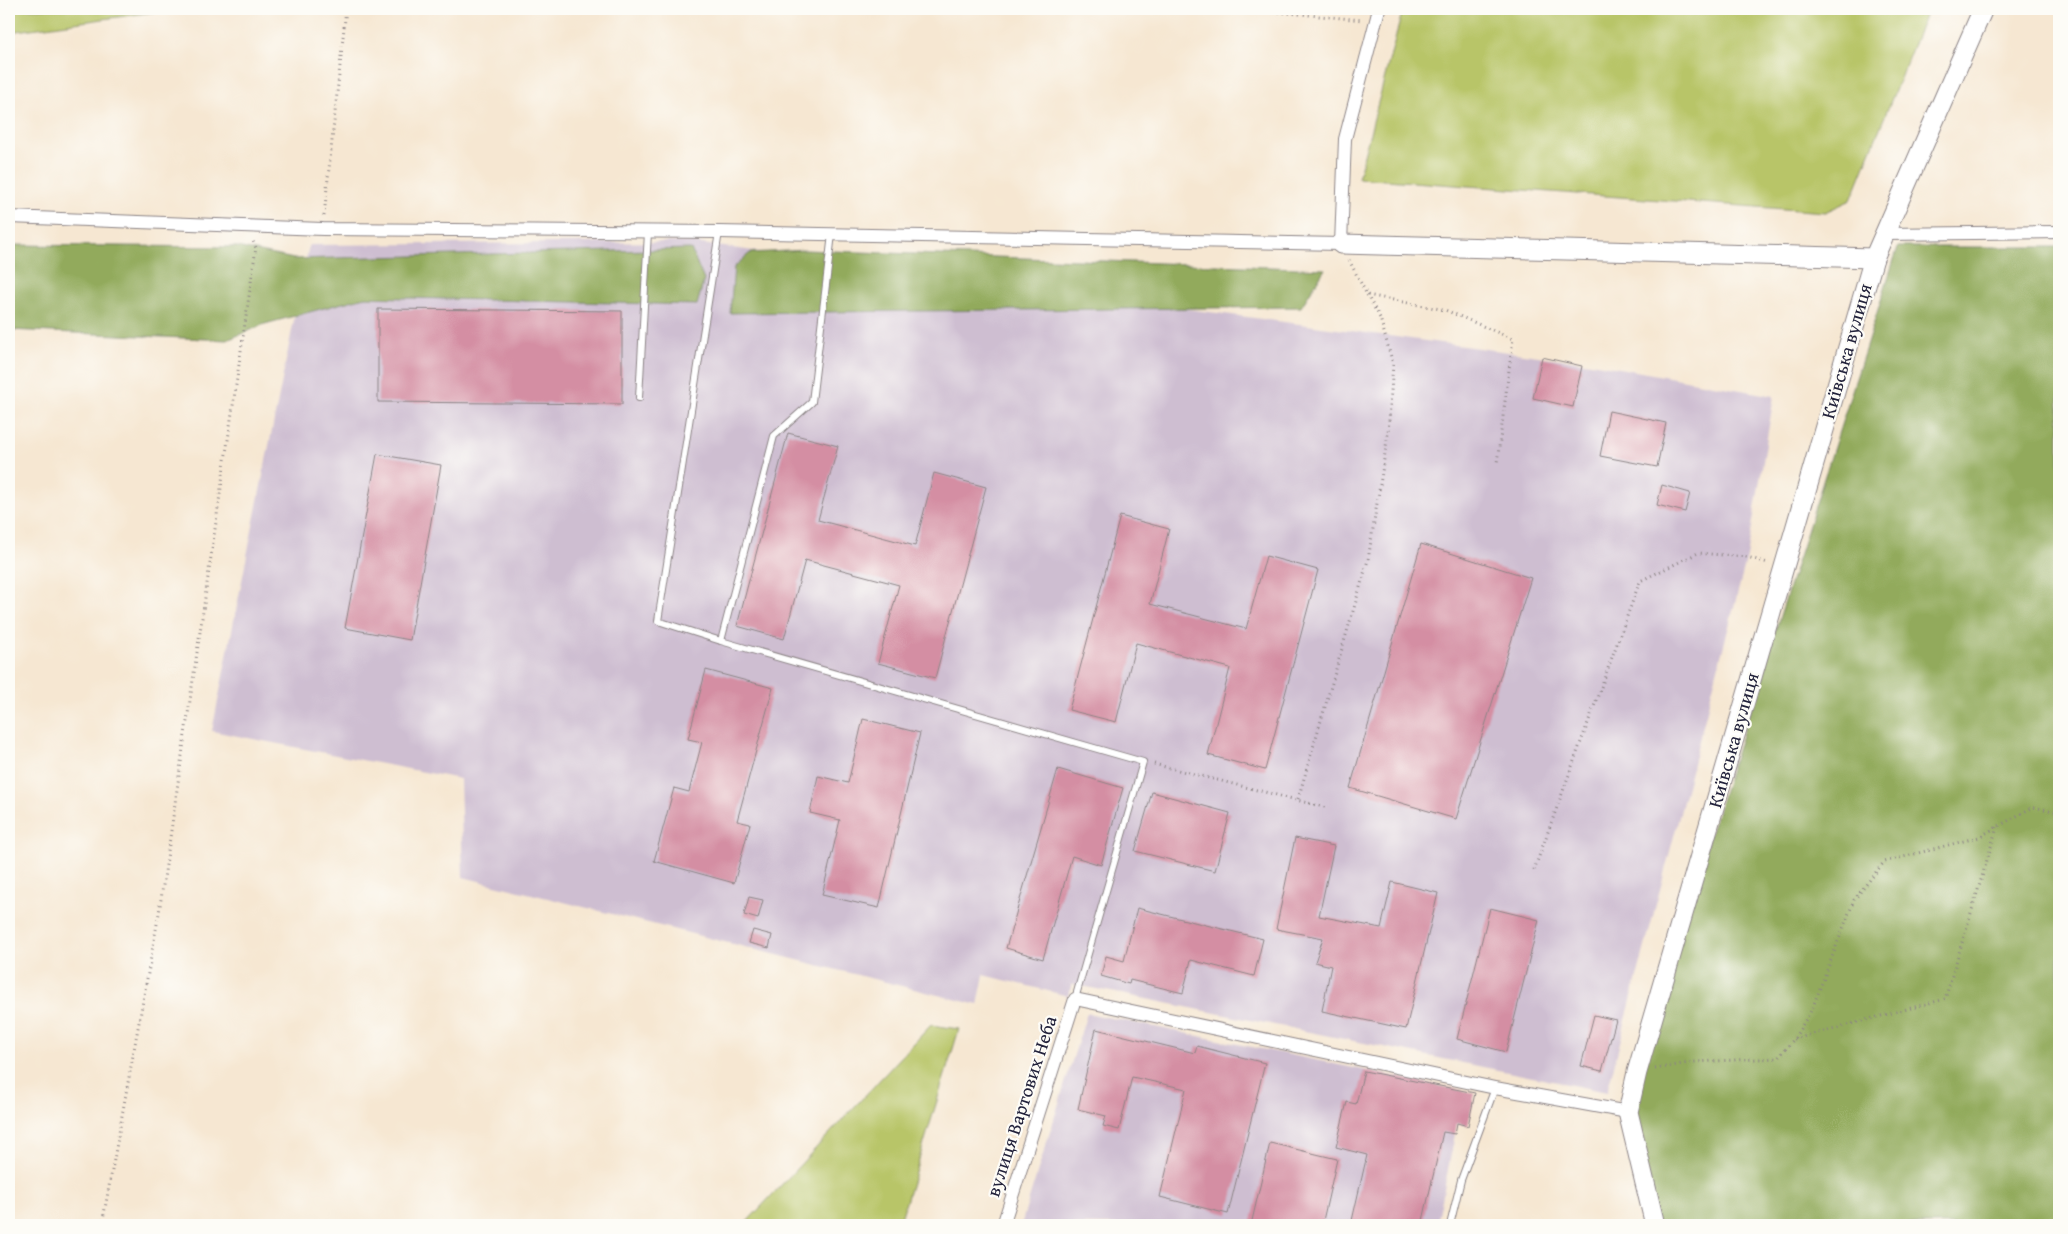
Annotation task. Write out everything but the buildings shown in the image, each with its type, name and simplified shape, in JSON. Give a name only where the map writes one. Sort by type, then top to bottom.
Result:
[{"type":"street","points":[[1341,244],[1345,139],[1380,9]]},
{"type":"street","name":"Київська вулиця","points":[[1655,1225],[1628,1112],[1637,1072],[1874,258],[1983,9]]},
{"type":"street","points":[[9,217],[323,230],[832,234],[1341,244],[1874,258]]},
{"type":"street","points":[[1883,234],[2059,232]]},
{"type":"street","points":[[1075,999],[1495,1088],[1628,1112]]},
{"type":"street","name":"вулиця Вартових Неба","points":[[1003,1225],[1075,999]]},
{"type":"lane","points":[[639,398],[648,232]]},
{"type":"lane","points":[[719,232],[658,621],[721,641],[1143,762],[1075,999]]},
{"type":"lane","points":[[721,641],[774,436],[812,402],[832,234]]},
{"type":"lane","points":[[1450,1225],[1461,1180],[1495,1088]]},
{"type":"path","points":[[323,230],[346,9]]},
{"type":"path","points":[[1244,9],[1376,22]]},
{"type":"path","points":[[102,1225],[159,913],[255,258],[256,248],[247,228]]},
{"type":"path","points":[[1298,799],[1368,560],[1388,434],[1393,364],[1380,318],[1341,244]]},
{"type":"path","points":[[1367,295],[1445,310],[1513,339],[1497,463]]},
{"type":"path","points":[[1534,870],[1640,581],[1698,553],[1747,557],[1783,567]]},
{"type":"path","points":[[1143,762],[1328,808]]},
{"type":"path","points":[[1637,1072],[1694,1062],[1778,1058],[1794,1040],[1812,1009],[1854,900],[1884,862],[1979,836],[2033,808],[2059,812]]},
{"type":"path","points":[[1794,1040],[1945,999],[1997,827]]},
{"type":"shaded area","points":[[687,242],[1591,363],[1774,396],[1747,557],[1607,1092],[1072,984],[1068,996],[984,975],[978,1005],[463,877],[460,779],[212,731],[309,245]]},
{"type":"shaded area","points":[[1087,1013],[1475,1093],[1468,1126],[1457,1124],[1437,1225],[1021,1225]]},
{"type":"green space","points":[[9,9],[176,9],[9,32]]},
{"type":"green space","points":[[1403,9],[1928,9],[1851,200],[1825,212],[1358,178]]},
{"type":"green space","points":[[9,245],[237,247],[294,259],[691,249],[704,280],[697,305],[365,297],[265,324],[227,340],[9,330]]},
{"type":"green space","points":[[1898,247],[2059,247],[2059,1225],[1655,1225],[1628,1112],[1643,1044]]},
{"type":"green space","points":[[805,250],[1325,269],[1301,307],[730,313],[734,267],[750,253]]},
{"type":"green space","points":[[931,1025],[959,1029],[899,1225],[744,1225]]}]
